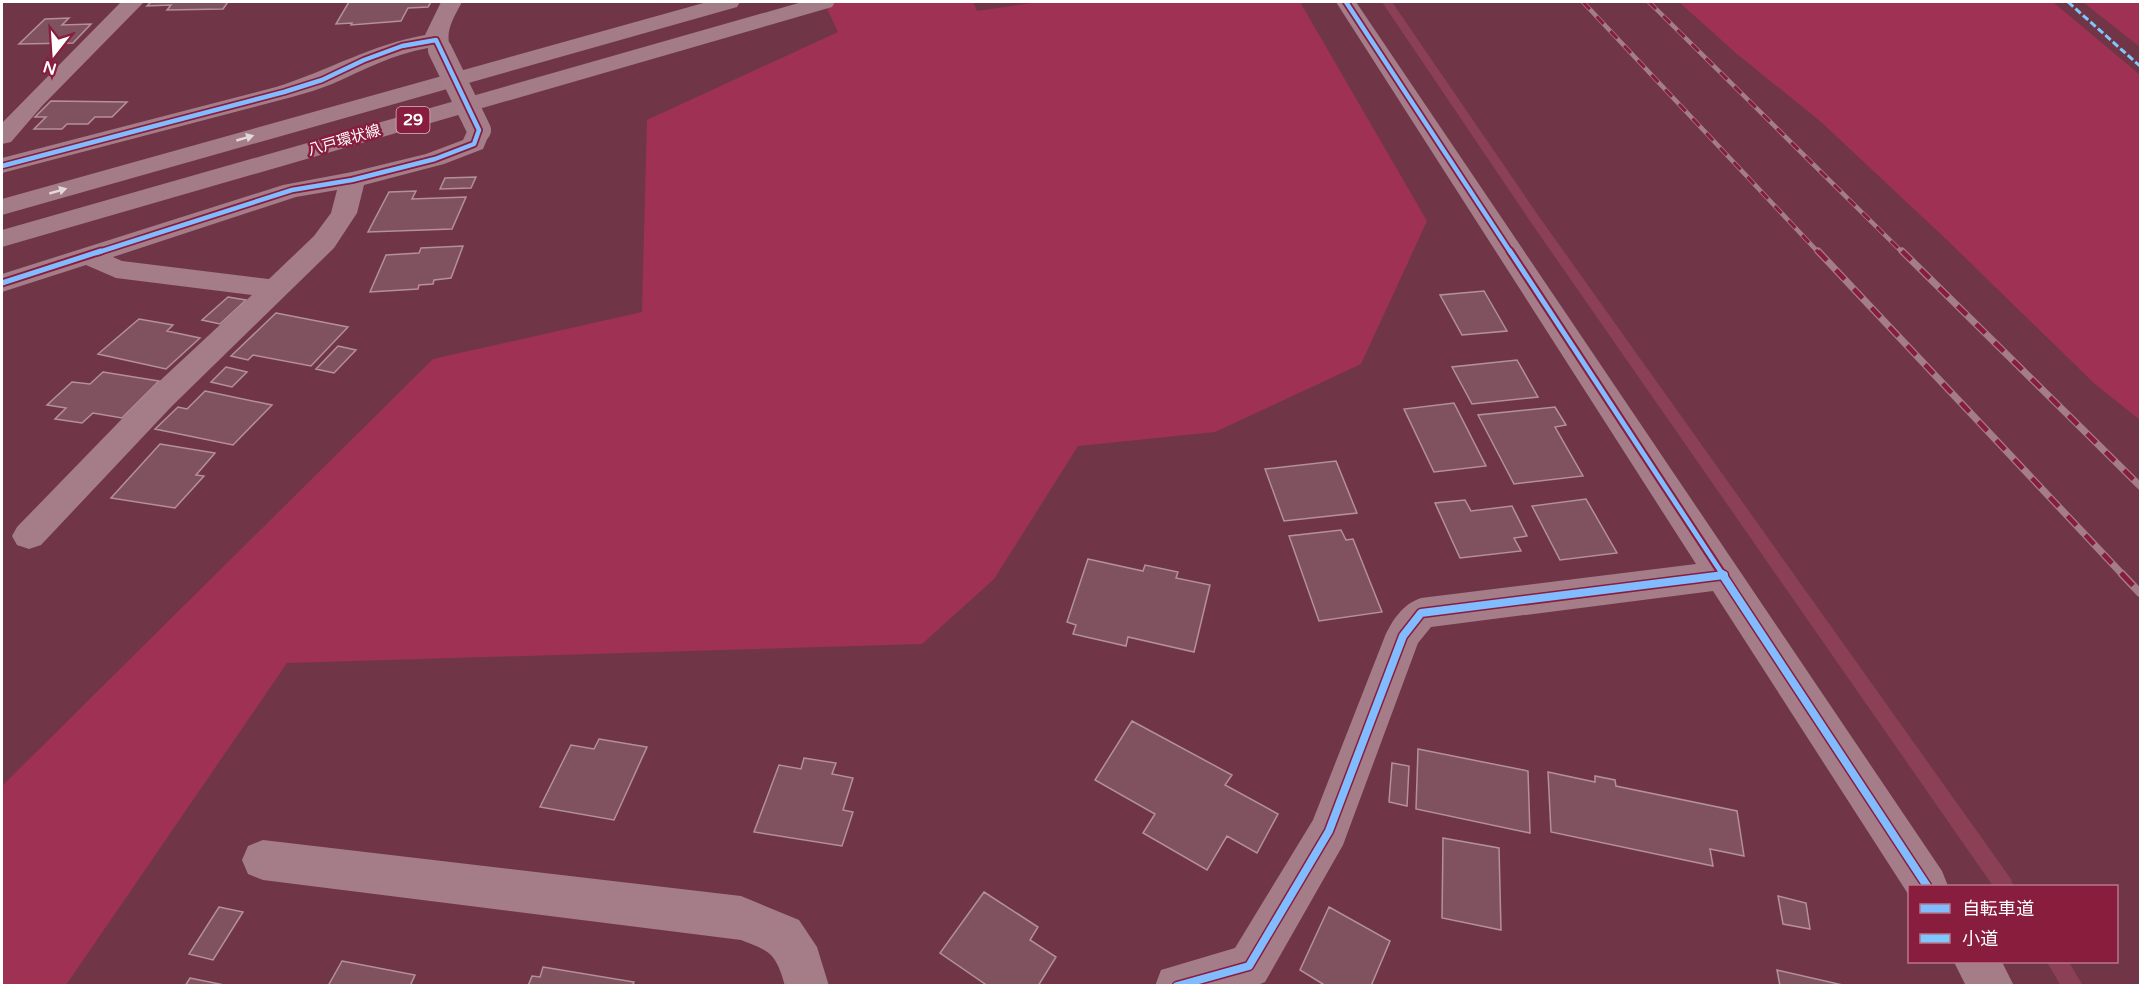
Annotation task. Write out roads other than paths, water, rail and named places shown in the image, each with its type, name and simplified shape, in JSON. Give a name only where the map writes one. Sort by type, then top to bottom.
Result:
[{"type":"main road","points":[[2,185],[381,82],[712,2]]},
{"type":"main road","name":"八戸環状線","points":[[2,207],[729,2]]},
{"type":"main road","name":"八戸環状線","points":[[2,239],[824,2]]},
{"type":"main road","name":"29","points":[[2,256],[396,138],[779,14]]},
{"type":"street","points":[[2,137],[34,100],[132,2]]},
{"type":"street","points":[[2,283],[292,190],[352,180],[435,159],[474,144],[479,130],[438,45],[437,30],[451,2]]},
{"type":"street","points":[[1346,2],[1926,885]]},
{"type":"street","points":[[2,166],[284,92],[322,80],[364,60],[402,46],[438,45]]},
{"type":"street","points":[[29,536],[161,398],[324,242],[344,213],[352,180]]},
{"type":"street","points":[[89,256],[116,269],[277,289]]},
{"type":"street","points":[[1177,986],[1258,976],[1329,831],[1403,636],[1421,613],[1724,575]]},
{"type":"street","points":[[263,861],[741,918],[784,935],[801,963],[807,986]]},
{"type":"street","points":[[1977,963],[1992,986]]},
{"type":"waterway","points":[[1387,2],[1536,221],[2003,885]]},
{"type":"waterway","points":[[2058,963],[2073,986]]},
{"type":"railway","points":[[1583,2],[1819,253]]},
{"type":"railway","points":[[1649,2],[1903,253]]},
{"type":"railway","points":[[1818,251],[2123,575]]},
{"type":"railway","points":[[1902,251],[2140,486]]},
{"type":"railway","points":[[2122,574],[2140,593]]}]
